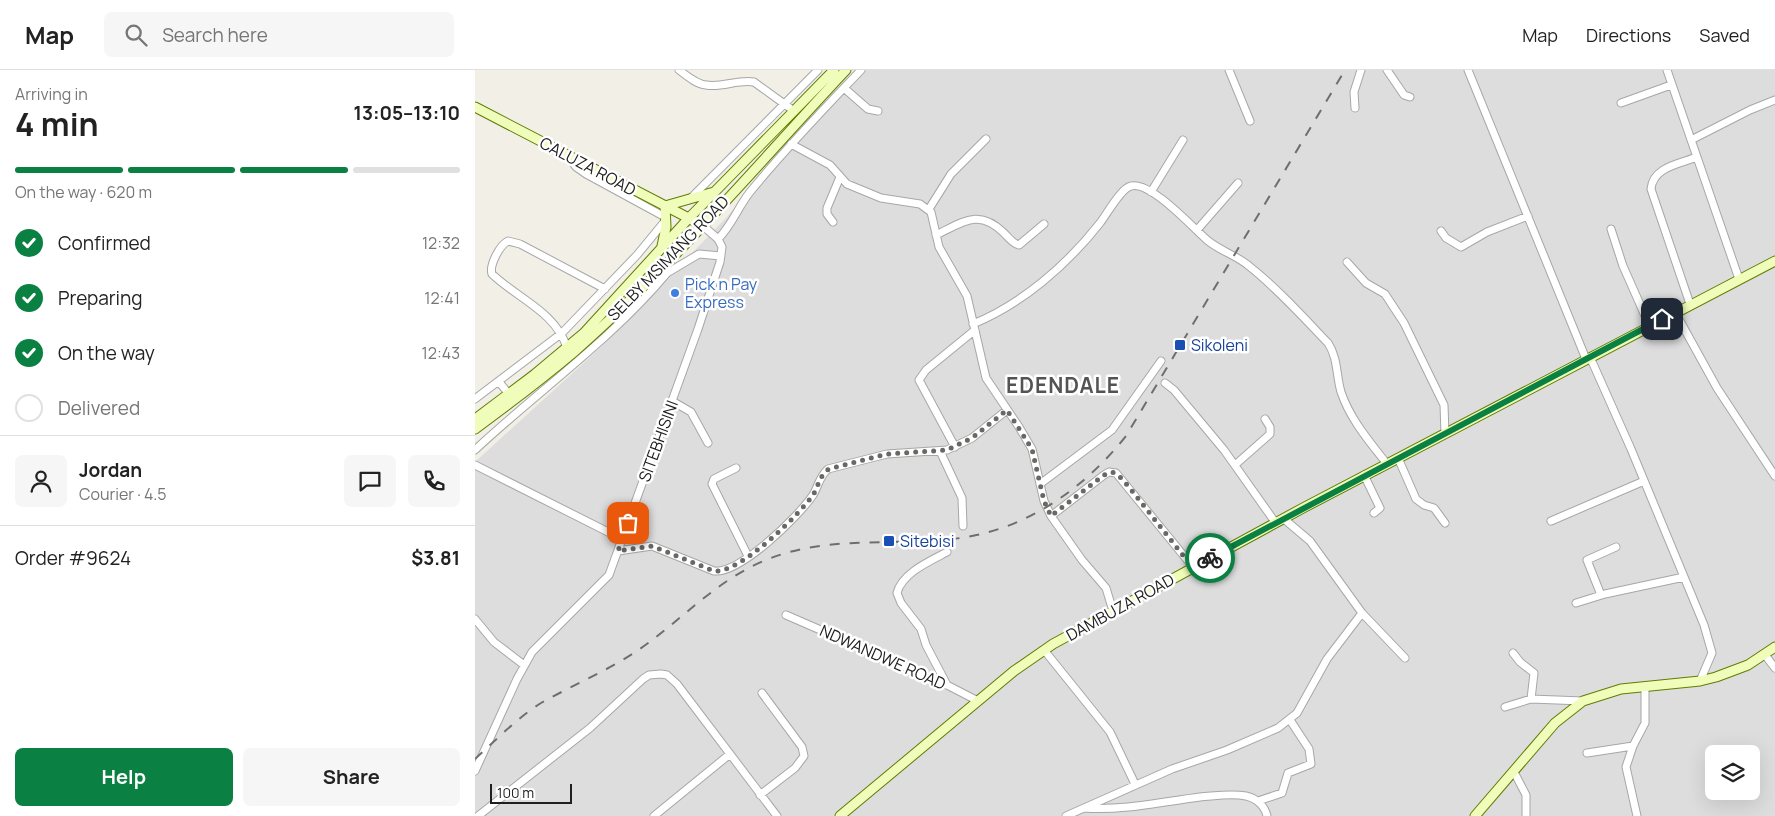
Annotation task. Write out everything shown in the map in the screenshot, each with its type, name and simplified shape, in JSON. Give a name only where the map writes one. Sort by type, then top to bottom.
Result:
[{"type":"street","points":[[679,70],[699,83],[708,86],[747,81],[754,82],[794,111]]},
{"type":"street","points":[[690,200],[818,70]]},
{"type":"street","name":"SELBY MSIMANG ROAD","points":[[475,419],[567,348],[689,218],[834,70]]},
{"type":"street","name":"SELBY MSIMANG ROAD","points":[[475,429],[547,374],[665,269],[702,225],[846,70]]},
{"type":"street","points":[[702,225],[719,239],[729,227],[745,198],[791,144],[861,70]]},
{"type":"street","points":[[1229,70],[1250,121]]},
{"type":"street","points":[[1355,108],[1354,92],[1361,70]]},
{"type":"street","points":[[1387,70],[1404,95],[1410,97]]},
{"type":"street","points":[[1468,70],[1588,358],[1645,481],[1704,625],[1712,650],[1707,669],[1700,681]]},
{"type":"street","points":[[1667,70],[1739,279]]},
{"type":"street","points":[[1621,103],[1671,86]]},
{"type":"street","points":[[844,88],[869,109],[878,111]]},
{"type":"street","points":[[1691,140],[1775,100]]},
{"type":"street","name":"CALUZA ROAD","points":[[475,106],[702,225]]},
{"type":"street","points":[[986,139],[951,174],[929,208],[939,247],[967,296],[986,378],[1032,449],[1040,484],[1051,516],[1082,560],[1106,588],[1113,611]]},
{"type":"street","points":[[1151,192],[1183,140]]},
{"type":"street","points":[[791,144],[829,166],[847,184],[881,198],[920,204],[929,208]]},
{"type":"street","points":[[567,155],[576,167],[586,174],[665,219]]},
{"type":"street","points":[[1690,304],[1651,189],[1653,178],[1660,171],[1697,157]]},
{"type":"street","points":[[833,222],[827,214],[827,208],[840,177]]},
{"type":"street","points":[[1197,230],[1238,183]]},
{"type":"street","points":[[955,447],[919,380],[926,370],[974,327],[1012,305],[1050,273],[1097,227],[1127,188],[1137,185],[1163,200],[1219,249],[1252,268],[1328,343],[1334,355],[1340,387],[1348,409],[1368,441],[1387,464]]},
{"type":"street","points":[[661,249],[665,206],[715,191]]},
{"type":"street","points":[[1441,231],[1446,238],[1461,247],[1487,232],[1528,216]]},
{"type":"street","points":[[936,234],[970,218],[980,218],[996,226],[1013,242],[1019,245],[1044,224]]},
{"type":"street","points":[[475,399],[562,333],[605,289],[665,219]]},
{"type":"street","points":[[1611,230],[1623,266],[1650,327]]},
{"type":"street","name":"SITEBHISINI","points":[[475,771],[524,665],[540,642],[605,580],[618,551],[714,284],[721,256],[719,239]]},
{"type":"street","points":[[567,348],[562,333],[543,313],[492,274],[493,264],[504,244],[508,241],[520,244],[605,289]]},
{"type":"street","points":[[475,450],[604,337],[665,269],[699,254],[721,256]]},
{"type":"street","name":"DAMBUZA ROAD","points":[[840,816],[1014,671],[1044,650],[1364,475],[1775,261]]},
{"type":"street","points":[[1347,262],[1366,283],[1385,294],[1407,329],[1444,405],[1445,434]]},
{"type":"street","points":[[1675,312],[1713,381],[1775,476]]},
{"type":"street","points":[[1040,484],[1112,430],[1161,361]]},
{"type":"street","points":[[499,382],[509,394]]},
{"type":"street","points":[[1165,383],[1174,390],[1280,521],[1315,547],[1363,613],[1405,658]]},
{"type":"street","points":[[673,401],[691,412],[708,443]]},
{"type":"street","points":[[618,551],[652,546],[719,571],[748,556],[785,527],[810,498],[822,474],[829,469],[887,454],[939,451],[955,447],[972,438],[1007,410]]},
{"type":"street","points":[[1235,465],[1271,434],[1270,427],[1265,419]]},
{"type":"street","points":[[939,451],[962,498],[963,526]]},
{"type":"street","points":[[1398,458],[1416,500],[1434,508],[1445,523]]},
{"type":"street","points":[[475,465],[622,539]]},
{"type":"street","points":[[736,468],[714,479],[712,484],[748,556]]},
{"type":"street","points":[[1051,516],[1104,475],[1109,472],[1115,473],[1193,568]]},
{"type":"street","points":[[1364,475],[1380,508],[1374,513]]},
{"type":"street","points":[[1551,521],[1645,481]]},
{"type":"street","points":[[1601,595],[1587,560],[1616,547]]},
{"type":"street","points":[[947,552],[917,569],[902,584],[897,593],[901,603],[921,628],[926,646],[947,685]]},
{"type":"street","points":[[1576,603],[1601,595],[1684,577]]},
{"type":"street","points":[[1066,816],[1172,768],[1227,750],[1272,731],[1290,720],[1301,707],[1327,659],[1363,613]]},
{"type":"street","name":"NDWANDWE ROAD","points":[[786,615],[947,685],[979,701]]},
{"type":"street","points":[[475,620],[498,647],[524,665]]},
{"type":"street","points":[[1505,706],[1531,699],[1583,701],[1621,689],[1700,681],[1737,671],[1775,647]]},
{"type":"street","points":[[1044,650],[1110,732],[1135,784]]},
{"type":"street","points":[[1513,653],[1520,662],[1534,673],[1531,699]]},
{"type":"street","points":[[1765,655],[1775,668]]},
{"type":"street","points":[[478,816],[590,728],[633,686],[649,675],[661,674],[671,678],[777,816]]},
{"type":"street","points":[[1637,816],[1626,770],[1633,746],[1645,723],[1645,686]]},
{"type":"street","points":[[760,795],[795,768],[804,756],[802,747],[762,693]]},
{"type":"street","points":[[1475,816],[1555,723],[1583,701]]},
{"type":"street","points":[[1258,801],[1282,793],[1288,773],[1311,764],[1309,749],[1290,720]]},
{"type":"street","points":[[1587,753],[1633,746]]},
{"type":"street","points":[[654,816],[730,754]]},
{"type":"street","points":[[1514,772],[1526,795],[1526,816]]},
{"type":"street","points":[[1084,808],[1112,808],[1228,795],[1247,796],[1258,801],[1267,816]]},
{"type":"shaded area","points":[[855,70],[1775,70],[1775,816],[475,816],[475,462],[601,347],[726,218]]},
{"type":"railway","points":[[475,759],[532,709],[637,651],[731,578],[748,568],[789,552],[812,547],[835,544],[928,541],[978,535],[1003,528],[1027,518],[1071,490],[1091,474],[1126,436],[1345,70]]},
{"type":"way so far","points":[[628,523],[618,551],[646,546],[658,547],[714,571],[723,570],[751,554],[785,527],[814,494],[822,474],[834,466],[887,454],[925,453],[947,450],[972,438],[1007,410],[1032,449],[1044,501],[1051,516],[1104,475],[1112,472],[1119,476],[1129,487],[1193,568],[1210,558]]},
{"type":"place","name":"Pick n Pay Express","points":[[675,293]]},
{"type":"place","name":"Sikoleni","points":[[1180,345]]},
{"type":"place","name":"Sitebisi","points":[[889,541]]},
{"type":"district","name":"EDENDALE","points":[[1063,385]]},
{"type":"route","points":[[1210,558],[1275,522],[1480,417],[1586,359],[1638,334],[1662,319]]}]
